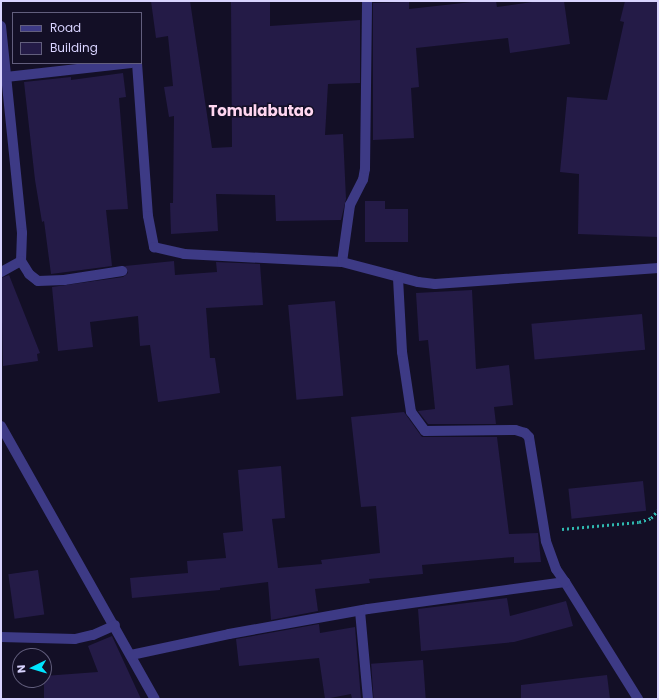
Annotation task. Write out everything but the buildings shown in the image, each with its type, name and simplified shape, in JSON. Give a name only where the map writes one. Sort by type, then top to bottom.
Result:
[{"type":"street","points":[[342,262],[350,205],[363,180],[365,169],[367,1]]},
{"type":"street","points":[[1,26],[22,234],[21,261],[29,274],[38,281],[64,280],[122,271]]},
{"type":"street","points":[[6,77],[122,64]]},
{"type":"street","points":[[137,64],[148,216],[154,247],[184,254],[342,262],[398,278],[434,284],[658,268]]},
{"type":"street","points":[[1,272],[21,261]]},
{"type":"street","points":[[398,278],[402,352],[411,412],[425,432],[437,433],[515,430],[525,432],[531,441],[546,530],[546,541],[552,558],[565,582],[638,699]]},
{"type":"street","points":[[1,426],[83,574],[115,625],[155,699]]},
{"type":"street","points":[[131,656],[229,634],[360,611],[565,582]]},
{"type":"street","points":[[360,611],[368,699]]},
{"type":"street","points":[[1,637],[75,639],[92,635],[115,625]]},
{"type":"path","points":[[546,530],[639,522],[651,518],[658,510]]},
{"type":"district","name":"Tomulabutao","points":[[261,111]]}]
